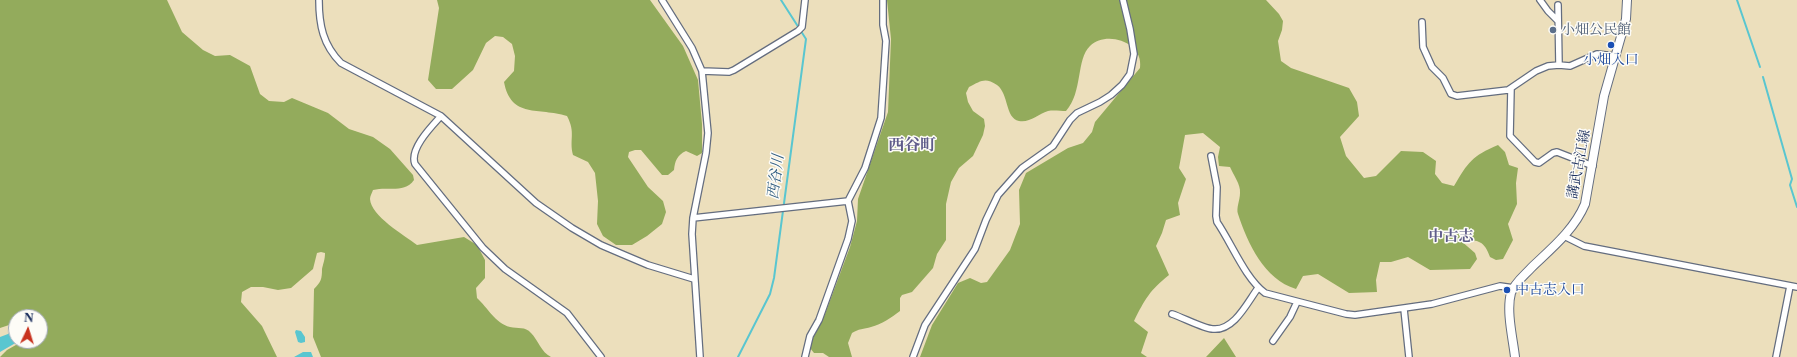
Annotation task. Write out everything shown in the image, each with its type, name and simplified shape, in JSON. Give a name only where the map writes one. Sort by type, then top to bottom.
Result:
[{"type":"main road","name":"講武古江線","points":[[1516,357],[1510,300],[1518,281],[1564,236],[1580,215],[1585,204],[1593,166],[1604,96],[1626,19],[1627,0]]},
{"type":"street","points":[[319,0],[320,22],[323,35],[333,54],[341,63],[441,116],[536,203],[572,228],[602,245],[648,265],[694,279]]},
{"type":"street","points":[[662,0],[692,48],[702,71],[708,133],[706,153],[693,218],[692,234],[700,357]]},
{"type":"street","points":[[702,71],[729,72],[734,70],[800,29],[805,0]]},
{"type":"street","points":[[805,357],[810,336],[822,313],[848,239],[852,221],[848,201],[865,168],[881,118],[886,42],[883,25],[882,0]]},
{"type":"street","points":[[913,357],[925,325],[975,249],[986,220],[998,195],[1022,168],[1053,146],[1070,120],[1077,113],[1100,102],[1111,94],[1122,85],[1130,74],[1134,54],[1123,0]]},
{"type":"street","points":[[1540,0],[1548,12],[1558,21]]},
{"type":"street","points":[[1558,5],[1559,65]]},
{"type":"street","points":[[1422,22],[1423,47],[1427,57],[1432,67],[1443,78],[1454,95],[1511,89],[1536,71],[1548,66],[1570,66],[1597,54],[1615,56]]},
{"type":"street","points":[[1511,89],[1510,136],[1535,162],[1539,163],[1553,153],[1557,152],[1593,166]]},
{"type":"street","points":[[441,116],[418,146],[414,157],[415,164],[483,248],[505,269],[567,313],[601,357]]},
{"type":"street","points":[[1211,156],[1217,187],[1217,222],[1258,288],[1265,293],[1355,315],[1432,304],[1500,286],[1514,288]]},
{"type":"street","points":[[693,218],[848,201]]},
{"type":"street","points":[[1564,236],[1584,246],[1797,287]]},
{"type":"street","points":[[1776,357],[1790,286]]},
{"type":"street","points":[[1172,314],[1212,330],[1224,328],[1232,323],[1258,288]]},
{"type":"street","points":[[1273,341],[1290,317],[1297,302]]},
{"type":"street","points":[[1404,309],[1409,357]]},
{"type":"green space","points":[[0,0],[167,0],[182,32],[203,50],[215,56],[230,55],[250,66],[260,94],[269,101],[284,102],[292,98],[328,113],[349,129],[373,137],[390,149],[413,175],[414,180],[410,184],[401,188],[373,190],[370,199],[376,212],[389,225],[417,245],[464,237],[477,245],[485,260],[485,278],[476,288],[477,298],[500,322],[510,327],[529,331],[542,349],[551,357],[321,357],[313,337],[314,289],[321,280],[325,255],[325,253],[321,252],[317,253],[313,269],[291,288],[278,290],[263,287],[251,287],[242,292],[241,302],[262,326],[277,357],[0,357],[9,349],[48,349],[48,309],[8,309],[8,325],[0,328]]},
{"type":"green space","points":[[437,0],[650,0],[683,46],[698,80],[702,124],[702,153],[697,156],[686,151],[680,154],[674,170],[668,175],[662,175],[641,150],[629,152],[628,157],[648,187],[663,201],[666,212],[662,224],[647,236],[632,245],[616,245],[603,236],[597,224],[598,201],[595,173],[588,162],[573,155],[572,132],[567,116],[557,113],[528,110],[513,102],[508,94],[504,82],[514,71],[515,56],[512,44],[503,37],[495,36],[486,43],[473,70],[452,89],[436,89],[428,80],[439,8]]},
{"type":"green space","points":[[887,0],[1266,0],[1279,14],[1283,21],[1282,30],[1278,41],[1281,61],[1291,68],[1349,88],[1357,102],[1359,116],[1340,137],[1346,156],[1364,178],[1376,176],[1401,151],[1423,152],[1436,161],[1435,174],[1442,183],[1454,186],[1467,165],[1476,156],[1498,145],[1505,152],[1509,165],[1518,168],[1516,183],[1517,204],[1508,224],[1513,240],[1503,259],[1496,260],[1490,257],[1488,251],[1479,242],[1460,240],[1475,253],[1477,259],[1470,269],[1430,270],[1408,257],[1391,262],[1380,262],[1376,280],[1377,292],[1349,293],[1318,274],[1303,276],[1296,289],[1285,284],[1266,269],[1252,248],[1238,214],[1237,209],[1240,190],[1238,183],[1230,167],[1219,166],[1218,157],[1220,147],[1203,133],[1185,135],[1179,168],[1186,179],[1178,203],[1180,215],[1166,220],[1156,246],[1169,275],[1148,295],[1134,321],[1148,332],[1141,353],[1147,357],[920,357],[932,325],[958,283],[970,278],[981,283],[987,282],[1010,250],[1020,224],[1019,190],[1026,173],[1068,148],[1083,143],[1092,132],[1095,122],[1140,68],[1140,59],[1136,51],[1130,45],[1114,39],[1105,39],[1097,41],[1090,46],[1086,52],[1075,95],[1066,111],[1048,111],[1030,120],[1019,121],[1011,115],[1004,94],[997,85],[989,81],[983,81],[969,87],[966,93],[968,102],[973,111],[984,119],[985,126],[983,135],[973,156],[959,168],[951,182],[946,204],[946,240],[937,254],[933,268],[912,292],[902,295],[900,298],[900,311],[879,324],[852,333],[848,343],[852,357],[829,357],[823,353],[814,353],[810,348],[811,342],[825,314],[850,247],[857,221],[858,199],[888,112],[891,39]]},
{"type":"green space","points":[[1224,338],[1236,357],[1206,357]]},
{"type":"water","points":[[296,330],[301,331],[305,337],[305,342],[298,342],[295,332]]},
{"type":"water","points":[[8,334],[8,347],[0,352],[0,337]]},
{"type":"water","points":[[303,352],[311,352],[313,357],[294,357]]},
{"type":"waterway","name":"西谷川","points":[[738,357],[770,294],[774,278],[806,39],[781,0]]},
{"type":"waterway","points":[[1737,0],[1760,67]]},
{"type":"waterway","points":[[1763,77],[1792,179],[1790,185],[1797,207]]},
{"type":"place","name":"小畑公民館","points":[[1553,30]]},
{"type":"place","name":"小畑入口","points":[[1611,45]]},
{"type":"place","name":"中古志入口","points":[[1507,290]]},
{"type":"district","name":"西谷町","points":[[912,145]]},
{"type":"district","name":"中古志","points":[[1451,237]]}]
